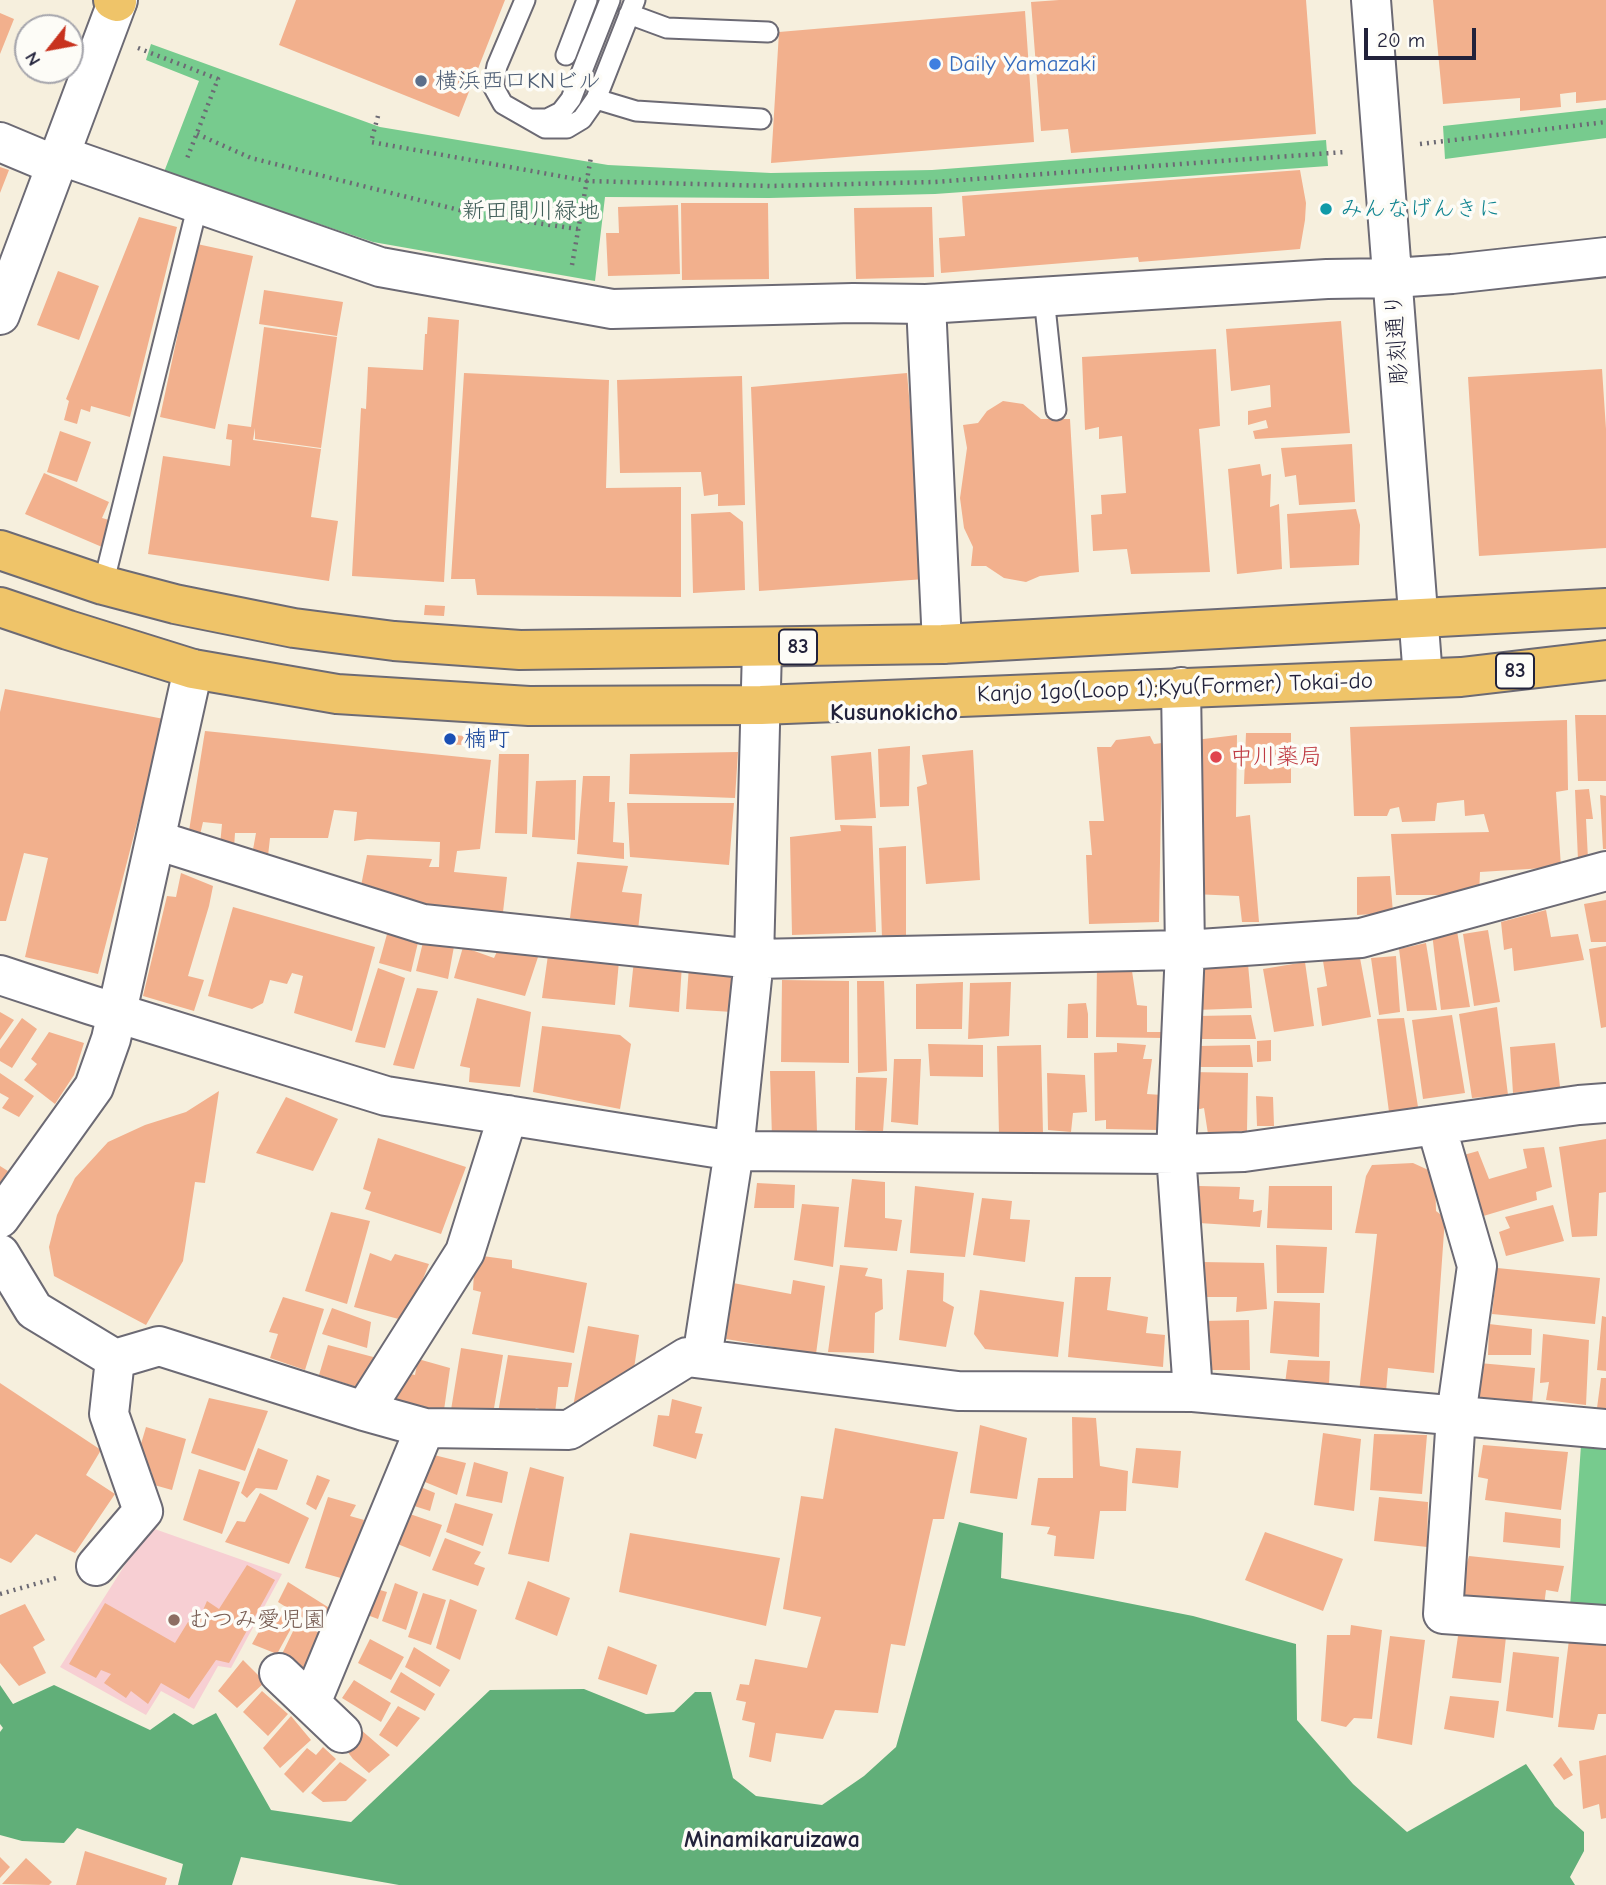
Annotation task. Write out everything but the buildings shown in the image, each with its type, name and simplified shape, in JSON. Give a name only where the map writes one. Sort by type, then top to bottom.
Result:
[{"type":"main road","name":"83","points":[[0,550],[103,585],[175,604],[294,628],[394,641],[520,650],[942,644],[1606,608]]},
{"type":"main road","name":"Kanjo 1go(Loop 1);Kyu(Former) Tokai-do","points":[[0,607],[193,669],[337,694],[529,706],[761,705],[1461,677],[1606,660]]},
{"type":"street","name":"彫刻通り","points":[[1371,0],[1423,678]]},
{"type":"street","points":[[0,314],[113,9]]},
{"type":"street","points":[[0,142],[186,200],[380,267],[612,309],[853,303],[926,304],[1327,279],[1452,274],[1606,257]]},
{"type":"street","points":[[926,304],[942,644]]},
{"type":"street","points":[[702,1358],[734,1151],[754,959],[762,648]]},
{"type":"street","points":[[0,1218],[94,1087],[111,1039],[193,669]]},
{"type":"street","points":[[1181,687],[1185,950],[1176,1154],[1193,1392]]},
{"type":"street","points":[[156,840],[423,924],[754,959],[1185,950],[1361,938],[1606,871]]},
{"type":"street","points":[[0,975],[387,1096],[734,1151],[1176,1154],[1244,1152],[1606,1103]]},
{"type":"street","points":[[364,1411],[465,1252],[508,1115]]},
{"type":"street","points":[[1436,1125],[1477,1266],[1456,1416],[1443,1614],[1606,1625]]},
{"type":"street","points":[[0,1254],[34,1310],[116,1359],[159,1346],[425,1428],[569,1430],[687,1357],[958,1391],[1193,1392],[1606,1429]]},
{"type":"street","points":[[96,1566],[143,1511],[109,1414],[116,1359]]},
{"type":"street","points":[[311,1703],[425,1428]]},
{"type":"street","points":[[279,1673],[342,1733]]},
{"type":"lane","points":[[525,0],[498,66],[493,86],[503,104],[545,128],[566,128],[582,119],[596,99],[632,7],[667,29],[768,32]]},
{"type":"lane","points":[[565,55],[587,0]]},
{"type":"lane","points":[[530,119],[547,119],[561,113],[571,99],[610,0]]},
{"type":"lane","points":[[596,99],[636,111],[761,119]]},
{"type":"lane","points":[[103,585],[186,200]]},
{"type":"lane","points":[[1044,297],[1056,410]]},
{"type":"path","points":[[113,9],[218,79],[197,134],[186,200]]},
{"type":"path","points":[[378,116],[370,142],[587,181],[770,186],[934,182],[1382,148],[1606,122]]},
{"type":"path","points":[[197,134],[251,158],[425,202],[479,215],[578,229]]},
{"type":"path","points":[[567,301],[591,157]]},
{"type":"path","points":[[0,1594],[96,1566]]},
{"type":"shaded area","name":"むつみ愛児園","points":[[149,1527],[282,1574],[231,1668],[218,1666],[194,1709],[161,1691],[146,1715],[60,1667]]},
{"type":"green space","name":"新田間川緑地","points":[[151,44],[380,127],[608,165],[771,173],[932,170],[1326,140],[1328,166],[935,194],[769,198],[605,197],[595,281],[373,242],[164,172],[199,81],[146,60]]},
{"type":"green space","points":[[1606,108],[1606,138],[1445,159],[1443,126]]},
{"type":"green space","points":[[1581,1445],[1606,1448],[1606,1610],[1570,1607]]},
{"type":"green space","points":[[959,1522],[1003,1533],[1001,1578],[1193,1616],[1296,1644],[1297,1720],[1353,1784],[1407,1832],[1526,1764],[1555,1806],[1584,1832],[1584,1851],[1570,1877],[1575,1885],[399,1885],[241,1857],[232,1885],[178,1885],[183,1864],[77,1828],[64,1843],[22,1841],[0,1835],[0,1732],[3,1728],[0,1724],[0,1685],[13,1704],[54,1685],[150,1730],[174,1713],[193,1725],[216,1713],[271,1810],[351,1822],[490,1690],[584,1689],[646,1714],[674,1712],[695,1692],[711,1692],[733,1778],[756,1796],[822,1805],[864,1776],[896,1747]]},
{"type":"place","name":"Daily Yamazaki","points":[[935,64]]},
{"type":"place","name":"横浜西口KNビル","points":[[421,81]]},
{"type":"place","name":"みんなげんきに","points":[[1326,209]]},
{"type":"place","name":"楠町","points":[[450,739]]},
{"type":"place","name":"中川薬局","points":[[1216,757]]},
{"type":"place","name":"むつみ愛児園","points":[[174,1620]]},
{"type":"district","name":"Kusunokicho","points":[[894,713]]},
{"type":"district","name":"Minamikaruizawa","points":[[772,1840]]}]
